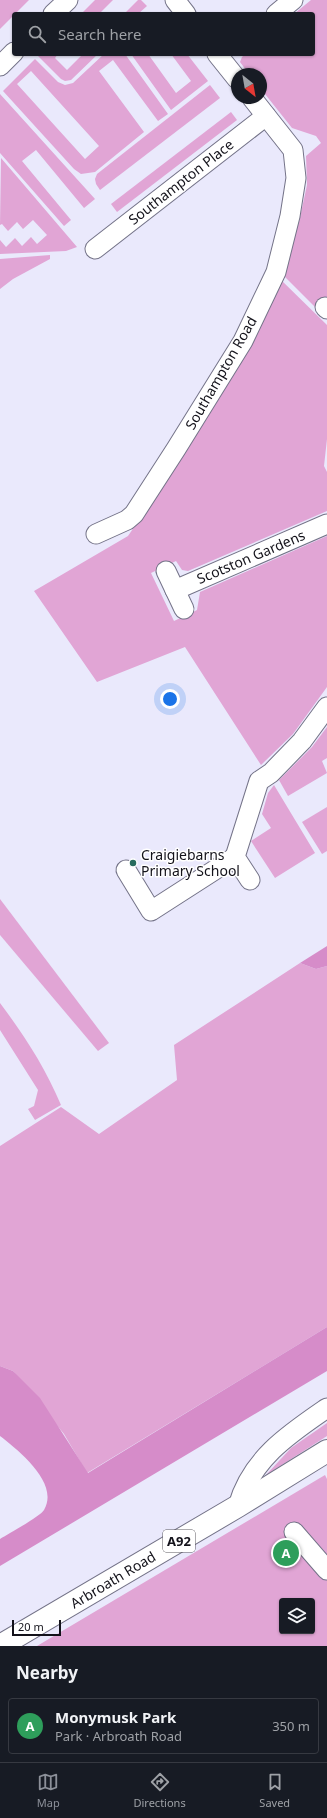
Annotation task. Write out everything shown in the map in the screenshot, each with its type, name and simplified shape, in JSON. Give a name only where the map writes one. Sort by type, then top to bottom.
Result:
[{"type":"main road","name":"Arbroath Road","points":[[0,1646],[238,1506],[327,1451]]},
{"type":"street","points":[[55,12],[68,0]]},
{"type":"street","points":[[175,0],[184,12]]},
{"type":"street","points":[[278,12],[293,0]]},
{"type":"street","points":[[0,66],[12,54]]},
{"type":"street","points":[[222,56],[231,70]]},
{"type":"street","name":"Southampton Road","points":[[96,534],[127,520],[134,514],[243,341],[276,272],[290,216],[296,178],[293,150],[257,104]]},
{"type":"street","name":"Southampton Place","points":[[95,249],[266,116]]},
{"type":"street","name":"Scotston Gardens","points":[[175,590],[327,524]]},
{"type":"street","points":[[166,572],[184,609]]},
{"type":"street","points":[[126,870],[151,911],[235,857],[260,781],[271,773],[302,741],[327,707]]},
{"type":"street","points":[[235,857],[250,880]]},
{"type":"street","points":[[238,1506],[243,1489],[261,1461],[289,1434],[327,1408]]},
{"type":"street","points":[[294,1532],[327,1570]]},
{"type":"shaded area","points":[[0,0],[29,0],[17,12],[12,12],[12,17],[0,29]]},
{"type":"shaded area","points":[[95,0],[113,0],[101,12],[83,12]]},
{"type":"shaded area","points":[[138,0],[141,0],[147,6],[140,12],[126,12]]},
{"type":"shaded area","points":[[311,0],[327,0],[327,302],[318,310],[282,274],[299,222],[307,185],[306,156],[321,143],[316,136],[292,128],[267,97],[267,68],[244,68],[240,62],[243,56],[315,56],[315,12],[296,12]]},
{"type":"shaded area","points":[[38,56],[56,56],[55,58],[67,70],[81,56],[96,56],[71,80],[65,81],[61,79]]},
{"type":"shaded area","points":[[102,56],[126,56],[168,114],[158,121],[113,60],[99,71],[144,132],[95,172],[81,174],[74,169],[3,91],[35,59],[58,82],[65,85],[73,83]],"holes":[[[31,71],[99,146],[85,159],[17,84]]]},
{"type":"shaded area","points":[[132,56],[149,56],[176,93],[191,81],[172,56],[189,56],[208,81],[171,110]]},
{"type":"shaded area","points":[[210,85],[220,98],[100,190],[95,179],[97,174]]},
{"type":"shaded area","points":[[0,94],[95,199],[84,208],[36,150],[22,161],[71,220],[64,226],[0,153]]},
{"type":"shaded area","points":[[231,112],[237,120],[117,212],[111,204]]},
{"type":"shaded area","points":[[1,158],[77,247],[66,251],[0,254],[0,240],[6,247],[15,238],[22,246],[31,237],[37,244],[47,235],[33,220],[23,229],[17,222],[8,231],[2,224],[0,225]]},
{"type":"shaded area","points":[[50,255],[50,259],[13,279],[0,289],[0,259]]},
{"type":"shaded area","points":[[279,278],[327,325],[327,439],[324,466],[327,472],[327,511],[188,571],[182,570],[176,561],[151,573],[174,621],[197,610],[200,592],[327,536],[327,687],[293,734],[261,765],[185,647],[97,682],[34,591],[128,536],[174,469]]},
{"type":"shaded area","points":[[327,727],[327,758],[322,761],[327,773],[288,796],[279,780],[312,747]]},
{"type":"shaded area","points":[[274,785],[315,853],[275,878],[251,841],[271,828],[262,814],[268,793]]},
{"type":"shaded area","points":[[327,807],[327,851],[322,854],[302,822]]},
{"type":"shaded area","points":[[0,899],[109,1043],[98,1051],[0,935]]},
{"type":"shaded area","points":[[327,946],[327,966],[316,969],[300,963]]},
{"type":"shaded area","points":[[300,963],[316,969],[327,966],[327,1327],[87,1473],[64,1434],[13,1371],[0,1366],[0,1146],[61,1107],[99,1134],[177,1080],[174,1045]]},
{"type":"shaded area","points":[[0,1003],[34,1052],[61,1105],[35,1120],[28,1109],[34,1106],[38,1090],[0,1030]]},
{"type":"shaded area","points":[[327,1327],[327,1371],[0,1566],[0,1539],[42,1513],[47,1500],[46,1489],[42,1478],[35,1468],[26,1458],[0,1436],[0,1366],[13,1371],[40,1398],[88,1473]]},
{"type":"shaded area","points":[[327,1423],[327,1436],[266,1475],[291,1448]]},
{"type":"shaded area","points":[[325,1475],[327,1479],[327,1646],[37,1646]]},
{"type":"place","name":"Craigiebarns Primary School","points":[[133,863]]},
{"type":"place","name":"Monymusk Park","points":[[286,1553]]}]
